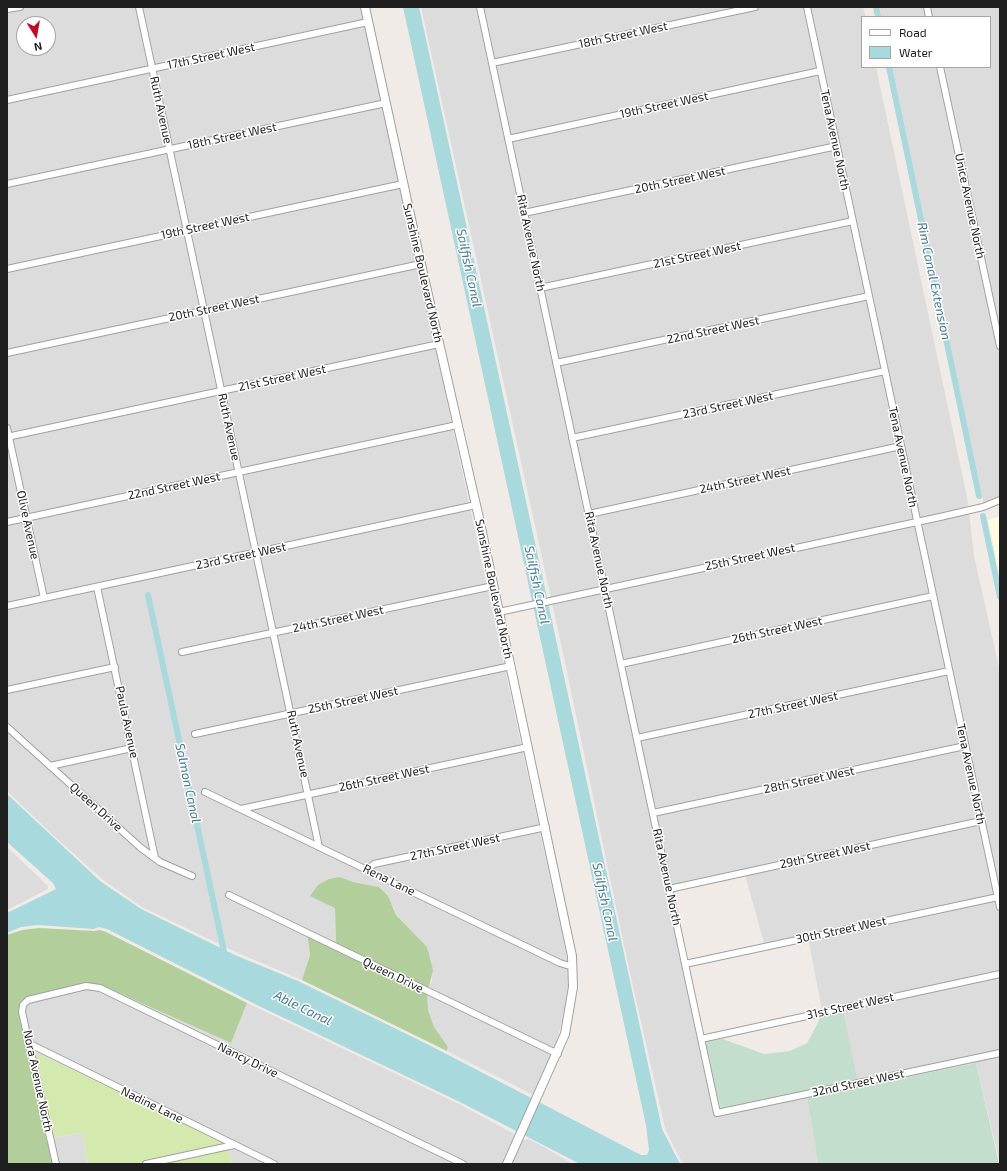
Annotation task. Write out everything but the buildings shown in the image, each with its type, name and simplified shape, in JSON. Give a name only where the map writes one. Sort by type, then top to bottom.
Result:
[{"type":"street","points":[[7,10],[20,7]]},
{"type":"street","name":"Ruth Avenue","points":[[139,7],[319,847]]},
{"type":"street","name":"Sunshine Boulevard North","points":[[365,7],[546,827],[569,938],[573,966],[571,1006],[565,1034],[558,1054],[507,1164]]},
{"type":"street","name":"Rita Avenue North","points":[[480,7],[717,1113]]},
{"type":"street","name":"18th Street West","points":[[492,63],[755,7]]},
{"type":"street","name":"Tena Avenue North","points":[[806,7],[1000,907]]},
{"type":"street","name":"17th Street West","points":[[7,100],[368,22]]},
{"type":"street","name":"Unice Avenue North","points":[[940,68],[1000,346]]},
{"type":"street","name":"19th Street West","points":[[508,139],[820,71]]},
{"type":"street","name":"18th Street West","points":[[7,184],[386,103]]},
{"type":"street","name":"20th Street West","points":[[524,213],[837,146]]},
{"type":"street","name":"19th Street West","points":[[7,269],[403,184]]},
{"type":"street","name":"21st Street West","points":[[540,288],[853,221]]},
{"type":"street","name":"20th Street West","points":[[7,353],[421,264]]},
{"type":"street","name":"22nd Street West","points":[[556,364],[869,296]]},
{"type":"street","name":"21st Street West","points":[[8,437],[439,344]]},
{"type":"street","name":"23rd Street West","points":[[572,438],[885,371]]},
{"type":"street","name":"22nd Street West","points":[[7,522],[457,425]]},
{"type":"street","name":"Olive Avenue","points":[[7,428],[44,598]]},
{"type":"street","name":"24th Street West","points":[[589,514],[901,446]]},
{"type":"street","name":"25th Street West","points":[[499,612],[983,507],[1000,500]]},
{"type":"street","name":"23rd Street West","points":[[7,606],[476,505]]},
{"type":"street","name":"24th Street West","points":[[182,652],[493,586]]},
{"type":"street","name":"Paula Avenue","points":[[97,587],[155,858]]},
{"type":"street","name":"26th Street West","points":[[621,664],[933,596]]},
{"type":"street","name":"25th Street West","points":[[195,734],[511,666]]},
{"type":"street","points":[[7,690],[115,667]]},
{"type":"street","name":"27th Street West","points":[[637,738],[949,671]]},
{"type":"street","name":"Queen Drive","points":[[7,727],[141,848],[155,858],[192,876]]},
{"type":"street","name":"28th Street West","points":[[653,813],[965,746]]},
{"type":"street","name":"26th Street West","points":[[241,809],[528,747]]},
{"type":"street","points":[[50,766],[132,748]]},
{"type":"street","name":"Rena Lane","points":[[205,792],[560,964],[573,966]]},
{"type":"street","name":"29th Street West","points":[[669,888],[982,821]]},
{"type":"street","name":"27th Street West","points":[[367,870],[374,864],[546,827]]},
{"type":"street","name":"Queen Drive","points":[[229,894],[558,1054]]},
{"type":"street","name":"30th Street West","points":[[685,964],[998,897]]},
{"type":"street","name":"31st Street West","points":[[701,1039],[1000,974]]},
{"type":"street","name":"Nancy Drive","points":[[28,1000],[86,986],[100,988],[451,1161],[463,1164]]},
{"type":"street","name":"Nora Avenue North","points":[[28,1000],[23,1005],[22,1012],[56,1164]]},
{"type":"street","name":"Nadine Lane","points":[[30,1044],[274,1164]]},
{"type":"street","name":"32nd Street West","points":[[717,1113],[1000,1053]]},
{"type":"street","points":[[146,1164],[234,1145]]},
{"type":"shaded area","points":[[7,7],[362,7],[570,971],[569,995],[554,1052],[535,1096],[447,1051],[448,1047],[434,1027],[428,1010],[427,995],[432,980],[427,947],[396,915],[394,908],[379,887],[353,882],[340,877],[335,908],[336,943],[307,932],[310,955],[302,980],[238,953],[142,907],[102,879],[7,791]]},
{"type":"shaded area","points":[[421,7],[863,7],[866,16],[861,16],[861,68],[876,68],[968,502],[974,556],[1000,672],[1000,1164],[976,1063],[858,1087],[842,1006],[822,1010],[808,938],[765,947],[744,871],[672,888],[703,1050],[721,1108],[806,1091],[818,1164],[683,1164],[665,1128],[628,964],[563,653]]},
{"type":"shaded area","points":[[876,7],[1000,7],[1000,496],[984,505],[889,68],[991,68],[991,16],[878,16]]},
{"type":"shaded area","points":[[1000,516],[1000,576],[988,520]]},
{"type":"shaded area","points":[[7,847],[48,886],[48,889],[7,910]]},
{"type":"shaded area","points":[[101,985],[231,1043],[247,1003],[459,1104],[516,1135],[504,1164],[232,1164],[227,1142],[34,1052],[21,1000]]},
{"type":"shaded area","points":[[82,1133],[88,1164],[54,1164],[46,1139]]},
{"type":"shaded area","points":[[528,1139],[573,1164],[510,1164],[521,1141]]},
{"type":"green space","points":[[340,877],[353,882],[379,887],[388,896],[396,915],[427,947],[433,970],[427,995],[428,1010],[434,1027],[448,1047],[447,1051],[302,980],[310,955],[307,932],[336,942],[335,908],[310,896],[318,885],[329,879]]},
{"type":"green space","points":[[39,928],[100,930],[106,932],[247,1003],[231,1043],[101,985],[22,1000],[34,1052],[46,1139],[54,1164],[8,1164],[7,935],[22,930]]},
{"type":"green space","points":[[842,1006],[859,1087],[976,1063],[999,1164],[818,1164],[806,1091],[721,1108],[700,1038],[717,1037],[764,1054],[790,1051],[807,1043],[817,1025],[822,1010]]},
{"type":"green space","points":[[34,1052],[227,1142],[232,1164],[88,1164],[82,1133],[46,1139]]},
{"type":"water","points":[[403,7],[419,7],[662,1129],[680,1164],[580,1164],[460,1102],[259,1006],[107,929],[99,927],[94,929],[38,925],[21,927],[7,933],[7,913],[56,889],[53,883],[7,842],[7,794],[100,881],[141,909],[237,956],[298,981],[427,1044],[641,1155],[647,1155],[649,1150],[646,1125]]},
{"type":"waterway","name":"Rim Canal Extension","points":[[876,7],[878,16]]},
{"type":"waterway","name":"Rim Canal Extension","points":[[889,68],[979,496]]},
{"type":"waterway","name":"Rim Canal Extension","points":[[983,516],[1000,597]]},
{"type":"waterway","name":"Salmon Canal","points":[[148,595],[225,956]]},
{"type":"water label","name":"Sailfish Canal","points":[[469,268]]},
{"type":"water label","name":"Sailfish Canal","points":[[537,585]]},
{"type":"water label","name":"Sailfish Canal","points":[[605,902]]},
{"type":"water label","name":"Able Canal","points":[[303,1008]]}]
